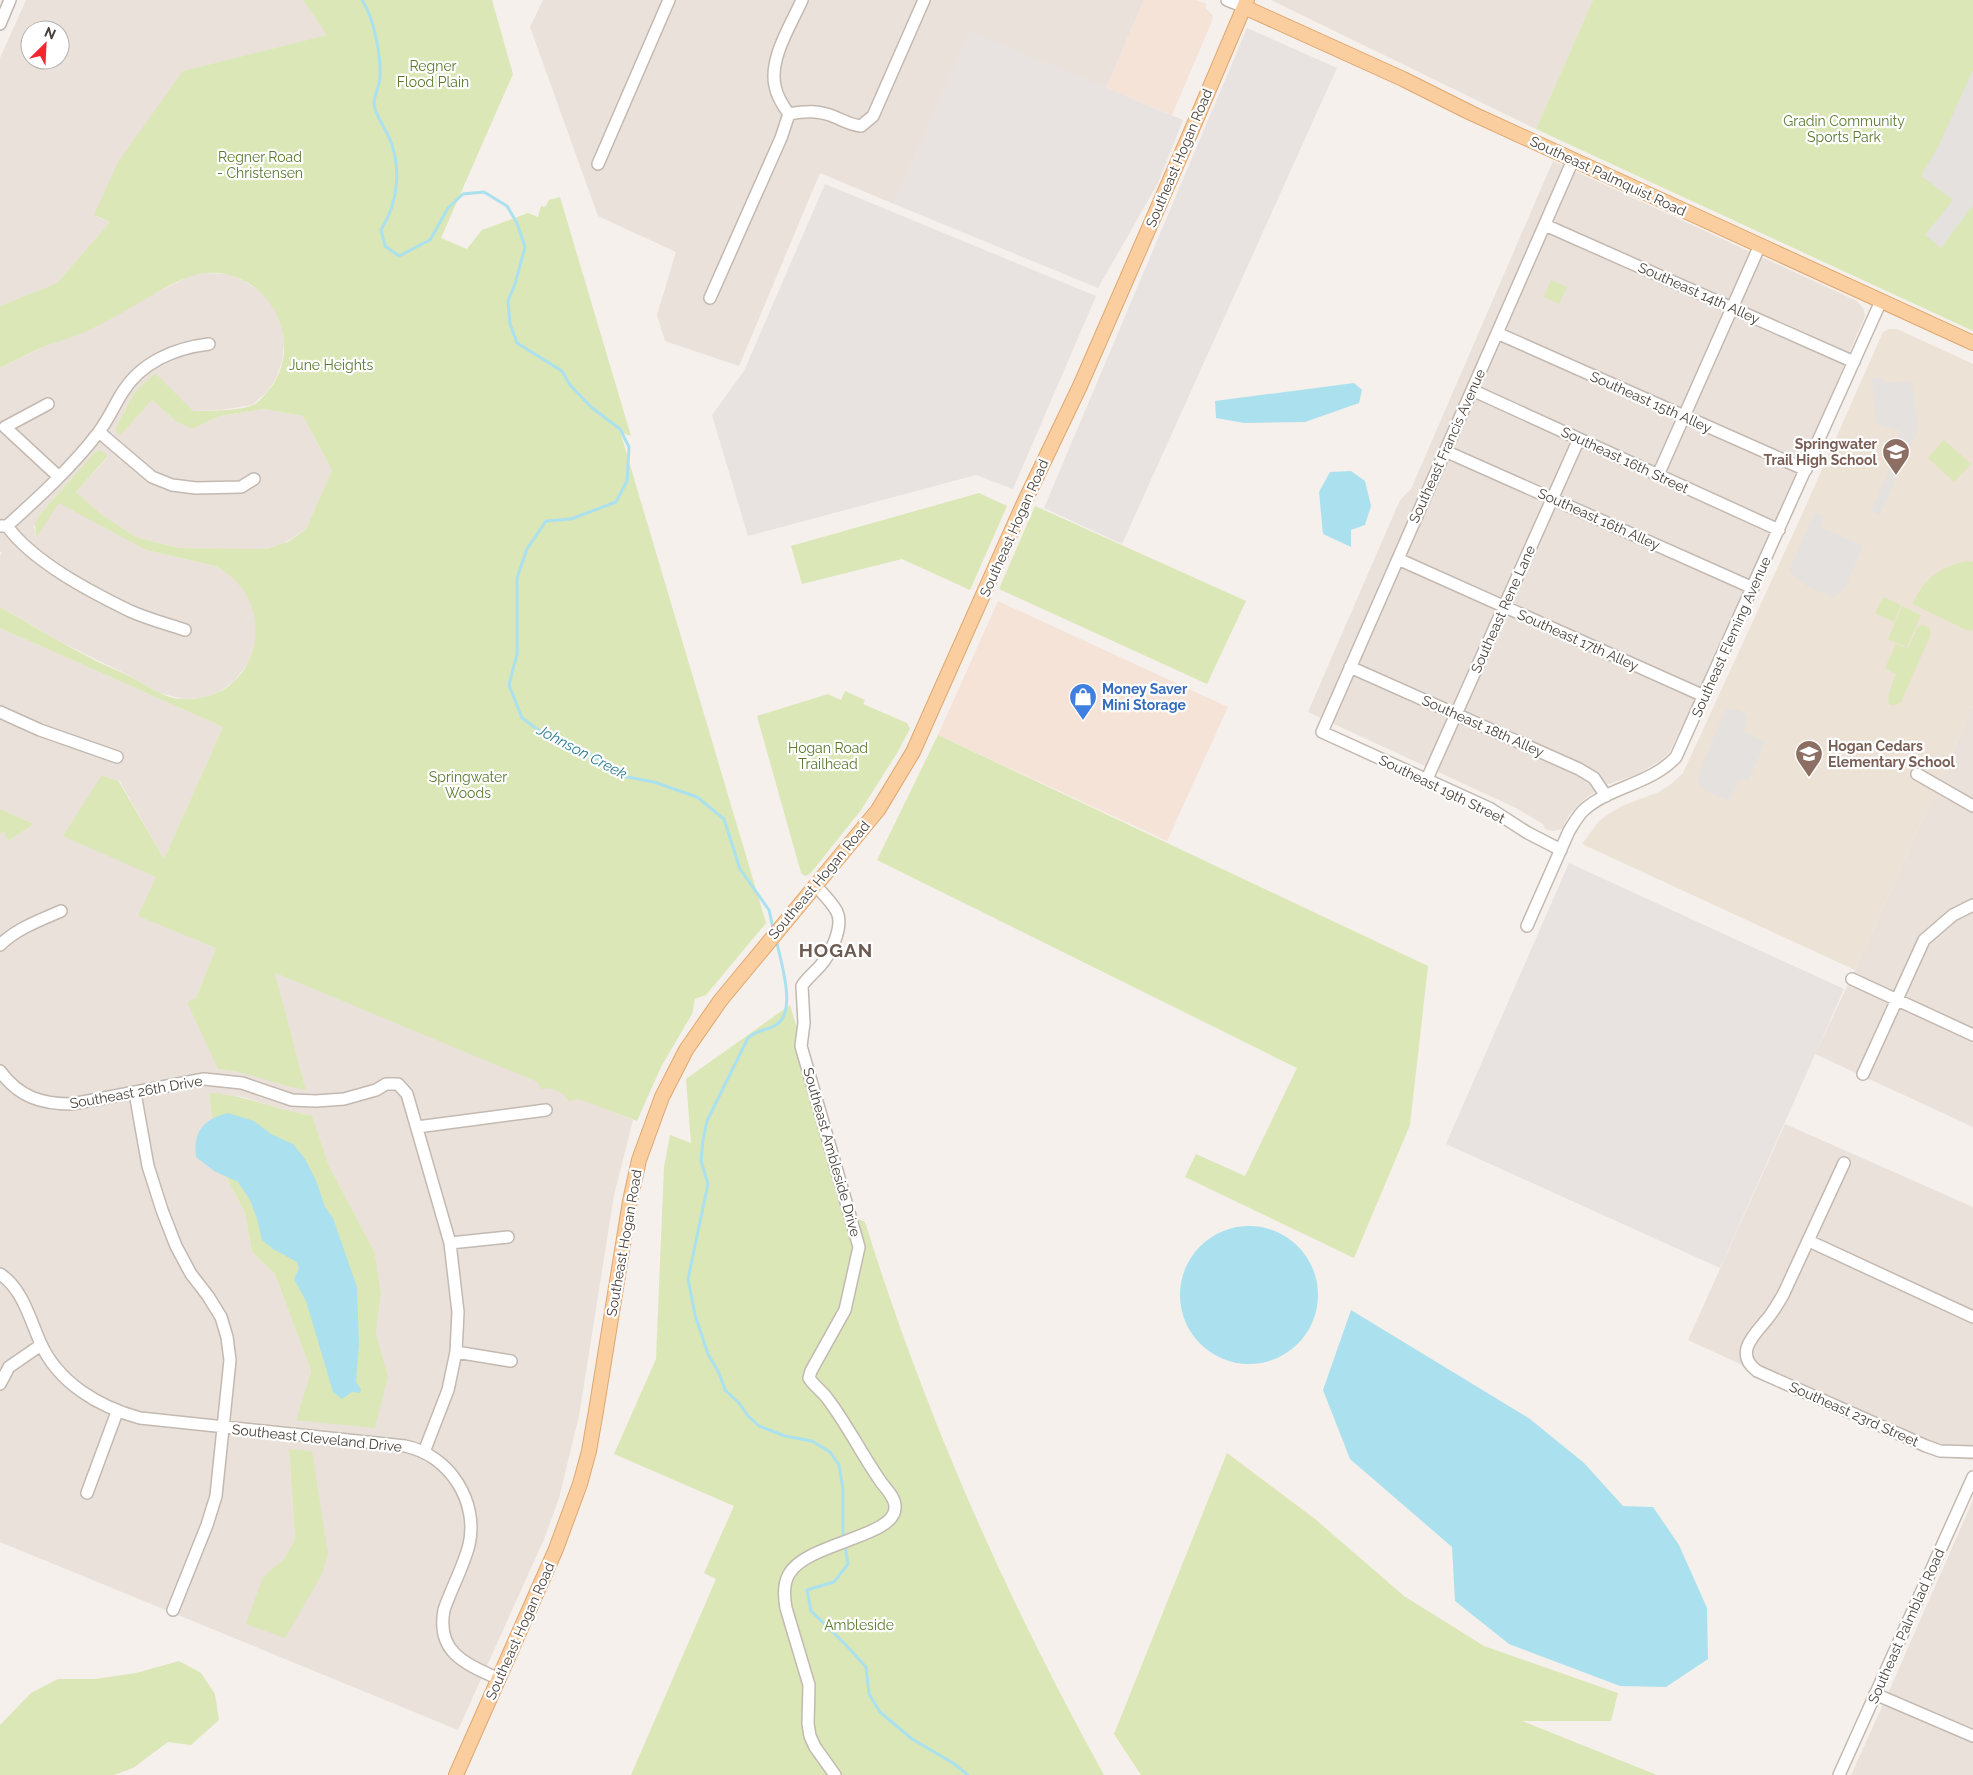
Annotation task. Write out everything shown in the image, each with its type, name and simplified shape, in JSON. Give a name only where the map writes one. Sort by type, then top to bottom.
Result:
[{"type":"main road","name":"Southeast Palmquist Road","points":[[1245,4],[1471,113],[1973,343]]},
{"type":"main road","name":"Southeast Hogan Road","points":[[456,1775],[556,1549],[580,1484],[589,1451],[596,1411],[626,1216],[639,1160],[655,1114],[672,1075],[698,1030],[767,942],[878,810],[898,779],[922,734],[1026,497],[1080,386],[1245,4]]},
{"type":"street","points":[[0,24],[10,0]]},
{"type":"street","points":[[598,164],[669,0]]},
{"type":"street","points":[[710,298],[781,138],[788,114],[776,91],[773,72],[776,58],[802,0]]},
{"type":"street","points":[[788,114],[818,111],[848,124],[861,126],[873,116],[924,0]]},
{"type":"street","points":[[1227,0],[1245,4]]},
{"type":"street","name":"Southeast Francis Avenue","points":[[1322,732],[1573,160]]},
{"type":"street","name":"Southeast 14th Alley","points":[[1545,225],[1854,362]]},
{"type":"street","points":[[1658,476],[1760,245]]},
{"type":"street","name":"Southeast Fleming Avenue","points":[[1527,926],[1576,819],[1586,809],[1606,796],[1644,780],[1667,766],[1676,757],[1881,301]]},
{"type":"street","name":"Southeast 15th Alley","points":[[1497,333],[1806,470]]},
{"type":"street","points":[[185,630],[131,611],[65,575],[30,551],[4,526],[59,477],[99,432],[123,392],[143,370],[169,354],[192,346],[209,344]]},
{"type":"street","name":"Southeast 16th Street","points":[[1472,390],[1778,530]]},
{"type":"street","points":[[48,404],[5,428],[59,477]]},
{"type":"street","points":[[99,432],[152,477],[172,485],[196,488],[241,487],[254,479]]},
{"type":"street","name":"Southeast Rene Lane","points":[[1427,779],[1579,439]]},
{"type":"street","name":"Southeast 16th Alley","points":[[1445,451],[1753,588]]},
{"type":"street","name":"Southeast 17th Alley","points":[[1398,559],[1704,696]]},
{"type":"street","name":"Southeast 18th Alley","points":[[1350,667],[1586,773],[1596,781],[1606,796]]},
{"type":"street","points":[[0,712],[40,730],[117,757]]},
{"type":"street","name":"Southeast 19th Street","points":[[1322,732],[1489,808],[1528,833],[1561,850]]},
{"type":"street","points":[[1917,774],[1973,806]]},
{"type":"street","name":"Southeast Ambleside Drive","points":[[815,885],[833,906],[839,921],[833,943],[824,961],[802,986],[804,1023],[800,1046],[859,1247],[845,1310],[811,1371],[809,1378],[826,1396],[837,1412],[896,1506],[893,1518],[872,1532],[841,1542],[808,1557],[793,1568],[786,1583],[784,1596],[786,1608],[810,1685],[808,1724],[810,1736],[815,1748],[835,1775]]},
{"type":"street","points":[[1863,1074],[1924,940],[1953,916],[1973,905]]},
{"type":"street","points":[[0,945],[7,938],[28,926],[61,911]]},
{"type":"street","points":[[1852,979],[1973,1035]]},
{"type":"street","name":"Southeast 26th Drive","points":[[0,1071],[6,1080],[20,1091],[36,1100],[52,1104],[72,1104],[204,1079],[242,1083],[292,1100],[316,1101],[344,1099],[376,1090],[386,1084],[398,1084],[407,1094],[417,1127]]},
{"type":"street","points":[[136,1093],[148,1166],[162,1210],[176,1246],[191,1274],[221,1317],[227,1337],[230,1360],[216,1496],[212,1512],[173,1610]]},
{"type":"street","points":[[424,1452],[448,1390],[456,1352],[458,1312],[450,1243],[417,1127],[546,1110]]},
{"type":"street","points":[[1844,1163],[1809,1241],[1973,1317]]},
{"type":"street","points":[[450,1243],[508,1237]]},
{"type":"street","name":"Southeast 23rd Street","points":[[1809,1241],[1779,1302],[1750,1341],[1747,1354],[1749,1363],[1757,1371],[1926,1446],[1940,1451],[1973,1452]]},
{"type":"street","name":"Southeast Cleveland Drive","points":[[0,1274],[5,1277],[20,1296],[41,1345],[56,1367],[74,1386],[92,1400],[117,1412],[140,1418],[223,1428],[404,1446],[424,1452],[440,1463],[457,1481],[465,1496],[470,1513],[469,1545],[444,1610],[442,1621],[444,1637],[452,1652],[459,1659],[499,1679]]},
{"type":"street","points":[[0,1384],[9,1367],[41,1345]]},
{"type":"street","points":[[456,1352],[511,1361]]},
{"type":"street","points":[[87,1493],[117,1412]]},
{"type":"street","name":"Southeast Palmblad Road","points":[[1839,1775],[1973,1477]]},
{"type":"street","points":[[1875,1694],[1973,1736]]},
{"type":"shaded area","points":[[26,0],[303,0],[328,35],[183,71],[95,216],[110,222],[57,283],[0,306],[0,58]]},
{"type":"shaded area","points":[[543,0],[1144,0],[1106,88],[970,32],[894,204],[820,173],[739,366],[665,341],[657,315],[676,252],[598,216],[530,27]]},
{"type":"shaded area","points":[[1144,0],[1196,0],[1207,4],[1205,7],[1213,16],[1172,115],[1106,88]]},
{"type":"shaded area","points":[[1271,0],[1593,0],[1536,129]]},
{"type":"shaded area","points":[[1247,28],[1337,68],[1122,544],[1044,508]]},
{"type":"shaded area","points":[[970,31],[1183,120],[1158,183],[1098,288],[894,204]]},
{"type":"shaded area","points":[[1973,70],[1973,205],[1941,248],[1925,235],[1953,200],[1921,176],[1938,147]]},
{"type":"shaded area","points":[[1553,161],[1857,301],[1864,310],[1865,316],[1780,514],[1669,753],[1638,774],[1609,784],[1587,797],[1569,815],[1562,829],[1553,831],[1545,829],[1543,824],[1514,807],[1308,712],[1400,500],[1411,489]]},
{"type":"shaded area","points":[[825,184],[1096,296],[1013,489],[976,475],[748,536],[712,415],[744,371]]},
{"type":"shaded area","name":"June Heights","points":[[204,273],[227,274],[243,280],[264,294],[274,308],[281,322],[284,342],[282,362],[276,378],[268,391],[252,405],[221,410],[192,411],[155,374],[134,393],[116,427],[116,431],[121,435],[152,400],[177,422],[192,429],[220,416],[264,409],[303,416],[332,470],[306,529],[283,544],[261,550],[179,548],[136,537],[101,514],[76,492],[108,457],[100,450],[95,452],[40,514],[34,527],[36,538],[59,502],[146,550],[215,566],[228,573],[241,586],[251,602],[256,621],[256,640],[249,662],[234,681],[219,692],[203,698],[184,699],[159,693],[128,675],[65,644],[0,607],[0,556],[2,553],[0,551],[0,368],[189,276]]},
{"type":"shaded area","name":"Hogan Cedars Elementary School","points":[[1889,329],[1897,329],[1973,364],[1973,706],[1855,970],[1582,844],[1599,821],[1610,813],[1622,806],[1659,792],[1683,773],[1799,521],[1883,332]]},
{"type":"shaded area","points":[[1872,378],[1883,378],[1884,384],[1912,381],[1918,430],[1880,515],[1871,511],[1896,455],[1900,431],[1876,423]]},
{"type":"shaded area","points":[[1815,512],[1824,516],[1820,527],[1863,546],[1845,588],[1833,597],[1807,586],[1789,571]]},
{"type":"shaded area","name":"Money Saver Mini Storage","points":[[998,601],[1228,707],[1167,841],[938,735]]},
{"type":"shaded area","points":[[0,628],[223,727],[164,859],[119,780],[102,775],[156,877],[139,916],[216,948],[196,998],[218,1069],[247,1073],[306,1090],[275,973],[633,1120],[614,1195],[579,1416],[559,1498],[545,1537],[458,1730],[0,1542],[0,834],[4,830],[8,841],[34,824],[0,809]],"holes":[[[209,1093],[243,1097],[288,1111],[312,1115],[329,1166],[375,1253],[381,1294],[376,1333],[388,1376],[296,1420],[311,1371],[275,1274],[252,1252],[245,1213],[217,1159]],[[289,1449],[312,1451],[285,1638],[263,1578],[284,1559],[295,1539]]]},
{"type":"shaded area","points":[[1973,706],[1973,1127],[1815,1054],[1855,970]]},
{"type":"shaded area","points":[[1735,709],[1745,713],[1748,719],[1743,732],[1765,741],[1749,780],[1738,780],[1729,801],[1700,788],[1698,779],[1703,762],[1726,710]]},
{"type":"shaded area","points":[[1569,863],[1844,989],[1720,1268],[1446,1144]]},
{"type":"shaded area","points":[[1785,1124],[1973,1207],[1973,1460],[1941,1457],[1688,1340]]},
{"type":"shaded area","points":[[1973,1500],[1973,1775],[1851,1775],[1889,1691]]},
{"type":"green space","name":"Springwater Woods","points":[[303,0],[492,0],[513,74],[441,238],[467,249],[482,230],[528,213],[538,217],[541,206],[545,207],[549,200],[560,197],[631,436],[620,432],[766,923],[706,995],[695,999],[692,1014],[661,1067],[637,1121],[579,1099],[569,1101],[557,1090],[541,1089],[538,1082],[275,973],[306,1090],[218,1069],[187,1002],[196,998],[216,948],[138,916],[156,877],[63,836],[102,775],[118,780],[164,859],[223,727],[0,628],[0,607],[96,661],[174,698],[209,696],[230,685],[245,668],[254,648],[255,625],[250,602],[237,582],[215,566],[146,550],[59,503],[36,538],[35,524],[40,514],[95,452],[100,450],[108,456],[76,492],[101,514],[136,537],[179,548],[266,549],[288,542],[306,529],[332,470],[303,416],[264,409],[220,416],[192,429],[177,422],[152,400],[120,436],[116,431],[116,427],[134,393],[155,373],[193,411],[232,410],[256,403],[274,383],[282,364],[284,344],[281,325],[273,308],[261,293],[245,281],[227,274],[199,274],[172,284],[87,331],[47,346],[0,368],[0,306],[57,283],[110,222],[94,215],[118,162],[183,71],[327,35]]},
{"type":"green space","name":"Gradin Community Sports Park","points":[[1593,0],[1973,0],[1973,331],[1536,129]]},
{"type":"green space","points":[[1551,280],[1567,287],[1559,304],[1544,297]]},
{"type":"green space","points":[[1944,440],[1971,464],[1954,482],[1928,458]]},
{"type":"green space","points":[[979,493],[1007,506],[970,590],[902,559],[802,584],[791,546]]},
{"type":"green space","points":[[1035,506],[1246,601],[1207,684],[999,589]]},
{"type":"green space","points":[[1967,561],[1973,562],[1973,629],[1969,631],[1912,604],[1922,587],[1934,575],[1948,567]]},
{"type":"green space","points":[[1883,597],[1901,605],[1894,622],[1875,613]]},
{"type":"green space","points":[[1902,606],[1921,615],[1907,647],[1888,639]]},
{"type":"green space","points":[[1922,625],[1929,627],[1931,634],[1901,702],[1894,705],[1890,704],[1888,701],[1890,689],[1896,674],[1885,668],[1896,644],[1908,648],[1917,628]]},
{"type":"green space","name":"Hogan Road Trailhead","points":[[845,691],[865,700],[863,704],[907,723],[910,729],[861,810],[810,874],[805,876],[801,873],[757,716],[828,694],[841,700]]},
{"type":"green space","points":[[938,735],[1428,966],[1410,1125],[1354,1258],[1185,1177],[1196,1154],[1245,1176],[1297,1068],[877,860]]},
{"type":"green space","points":[[0,809],[34,824],[8,841],[4,831],[0,834]]},
{"type":"green space","name":"Ambleside","points":[[790,1005],[853,1216],[865,1222],[888,1294],[941,1435],[1001,1573],[1068,1708],[1104,1775],[631,1775],[716,1579],[704,1573],[734,1506],[614,1454],[656,1359],[664,1167],[670,1135],[691,1143],[686,1079]]},
{"type":"green space","points":[[209,1093],[235,1096],[312,1115],[329,1166],[375,1253],[381,1294],[376,1333],[388,1376],[375,1428],[296,1420],[311,1371],[275,1274],[252,1252],[245,1213],[217,1159]]},
{"type":"green space","points":[[289,1449],[312,1451],[328,1554],[321,1576],[285,1638],[246,1624],[263,1577],[284,1559],[295,1539]]},
{"type":"green space","points":[[1227,1453],[1315,1519],[1404,1596],[1484,1646],[1618,1693],[1611,1721],[1522,1721],[1657,1775],[1141,1775],[1114,1734]]},
{"type":"green space","points":[[179,1661],[201,1673],[215,1694],[219,1720],[191,1745],[168,1742],[133,1768],[114,1775],[0,1775],[0,1725],[31,1693],[58,1679],[95,1679],[136,1673]]},
{"type":"water","points":[[1354,383],[1362,390],[1359,403],[1305,422],[1244,423],[1216,418],[1215,401]]},
{"type":"water","points":[[1351,471],[1365,481],[1371,506],[1365,525],[1351,530],[1351,547],[1323,534],[1319,492],[1330,472]]},
{"type":"water","points":[[228,1113],[254,1121],[271,1134],[293,1144],[305,1159],[316,1180],[325,1207],[333,1218],[357,1287],[359,1344],[356,1382],[361,1389],[360,1393],[352,1392],[342,1399],[333,1392],[306,1301],[294,1279],[299,1268],[297,1262],[273,1249],[262,1240],[250,1200],[238,1182],[214,1171],[196,1157],[198,1133],[212,1119]]},
{"type":"water","points":[[1249,1226],[1275,1231],[1298,1246],[1313,1269],[1318,1295],[1313,1321],[1298,1344],[1275,1359],[1249,1364],[1223,1359],[1200,1344],[1185,1321],[1180,1295],[1185,1269],[1200,1246],[1223,1231]]},
{"type":"water","points":[[1351,1310],[1530,1419],[1584,1463],[1623,1506],[1653,1507],[1679,1545],[1707,1608],[1708,1659],[1666,1687],[1620,1686],[1509,1644],[1455,1601],[1452,1547],[1350,1459],[1323,1390]]},
{"type":"waterway","name":"Johnson Creek","points":[[362,0],[373,26],[379,58],[380,80],[374,106],[388,135],[397,171],[397,183],[392,207],[381,230],[385,246],[399,256],[430,240],[448,208],[463,194],[484,192],[507,206],[517,223],[525,247],[515,284],[508,301],[510,324],[517,343],[562,371],[570,385],[591,407],[620,429],[629,447],[627,481],[616,502],[571,519],[546,521],[527,549],[517,578],[517,654],[509,685],[522,718],[541,732],[590,754],[622,776],[654,782],[697,797],[724,819],[740,869],[769,910],[773,928]]},
{"type":"waterway","name":"Johnson Creek","points":[[776,939],[786,985],[786,1009],[776,1025],[755,1033],[748,1038],[707,1121],[701,1161],[708,1184],[688,1279],[695,1315],[708,1354],[719,1373],[725,1390],[739,1403],[748,1416],[759,1426],[785,1436],[812,1441],[830,1452],[839,1465],[843,1489],[843,1533],[848,1564],[834,1582],[807,1590],[811,1611],[866,1667],[869,1694],[880,1712],[912,1739],[953,1763],[968,1775]]},
{"type":"place","name":"Springwater Trail High School","points":[[1896,476]]},
{"type":"place","name":"Money Saver Mini Storage","points":[[1083,721]]},
{"type":"place","name":"Hogan Cedars Elementary School","points":[[1809,778]]},
{"type":"district","name":"HOGAN","points":[[836,950]]},
{"type":"park label","name":"Regner Flood Plain","points":[[433,74]]},
{"type":"park label","name":"Regner Road - Christensen","points":[[260,166]]}]
